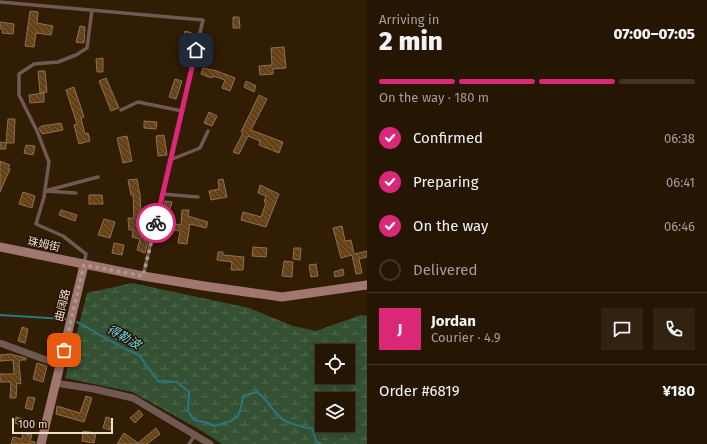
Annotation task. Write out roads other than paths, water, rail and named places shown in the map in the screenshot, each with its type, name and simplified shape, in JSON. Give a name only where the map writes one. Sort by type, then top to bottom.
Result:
[{"type":"street","name":"珠姆街","points":[[0,247],[143,276],[282,297],[367,285]]},
{"type":"street","name":"曲阔路","points":[[41,444],[84,265]]},
{"type":"street","points":[[0,343],[60,365]]},
{"type":"street","points":[[56,383],[94,389],[133,398],[210,444]]},
{"type":"lane","points":[[0,2],[203,20],[143,276]]},
{"type":"lane","points":[[84,265],[86,254],[63,236],[36,224],[45,191],[48,162],[37,131],[19,95],[19,74],[34,64],[58,62],[76,55],[87,48],[92,10]]},
{"type":"lane","points":[[121,110],[138,102],[182,111]]},
{"type":"lane","points":[[170,160],[200,148],[208,131]]},
{"type":"lane","points":[[45,191],[98,176]]},
{"type":"lane","points":[[45,191],[76,193]]},
{"type":"lane","points":[[162,194],[198,197]]},
{"type":"lane","points":[[189,444],[195,435]]},
{"type":"waterway","name":"得勒波","points":[[0,315],[65,319]]},
{"type":"waterway","name":"得勒波","points":[[77,322],[125,349],[139,355],[158,381],[177,382],[189,392],[188,411],[194,420],[214,426],[228,422],[236,418],[239,414],[243,396],[257,392],[278,415],[287,422],[312,428],[316,441],[321,444]]}]
